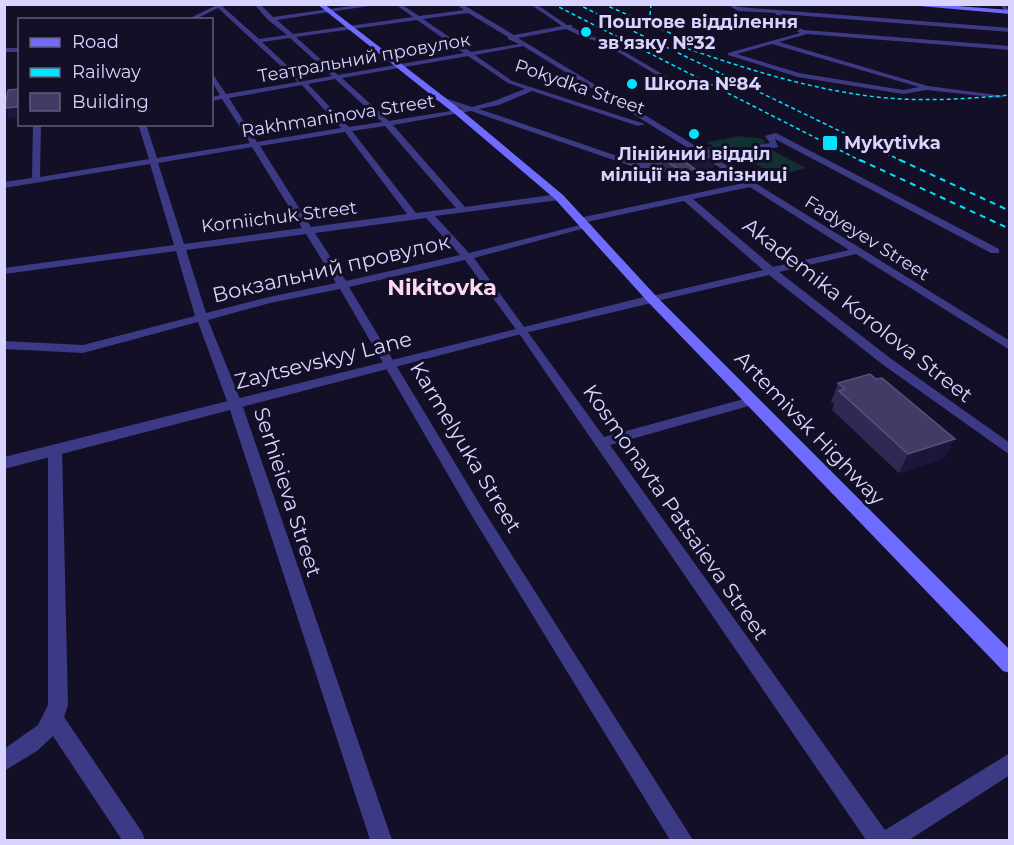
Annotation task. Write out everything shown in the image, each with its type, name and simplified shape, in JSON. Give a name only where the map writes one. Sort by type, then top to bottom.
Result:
[{"type":"main road","points":[[320,4],[397,67],[458,112],[559,197]]},
{"type":"main road","points":[[900,4],[1009,12]]},
{"type":"main road","name":"Artemivsk Highway","points":[[559,197],[652,299],[1010,664]]},
{"type":"street","points":[[256,4],[387,123],[464,211]]},
{"type":"street","points":[[270,19],[380,4]]},
{"type":"street","name":"Pokydka Street","points":[[397,4],[510,82],[666,132]]},
{"type":"street","points":[[458,4],[521,45],[666,132]]},
{"type":"street","points":[[532,4],[587,37],[603,41],[681,87]]},
{"type":"street","points":[[729,4],[738,9],[1010,30]]},
{"type":"street","points":[[1002,4],[1009,12]]},
{"type":"street","points":[[193,18],[222,6]]},
{"type":"street","name":"Kosmonavta Patsaieva Street","points":[[222,6],[304,84],[422,216],[467,256],[522,330],[879,840]]},
{"type":"street","points":[[259,41],[468,11]]},
{"type":"street","points":[[777,12],[782,22],[804,32],[1010,48]]},
{"type":"street","points":[[510,38],[566,24]]},
{"type":"street","points":[[804,32],[730,54],[798,75],[903,93],[927,88]]},
{"type":"street","points":[[772,42],[927,88],[1000,96]]},
{"type":"street","name":"Театральний провулок","points":[[213,99],[521,45]]},
{"type":"street","name":"Karmelyuka Street","points":[[213,78],[342,284],[477,512],[682,840]]},
{"type":"street","name":"Rakhmaninova Street","points":[[4,185],[458,112],[496,103],[531,89]]},
{"type":"street","points":[[490,114],[540,92]]},
{"type":"street","points":[[439,98],[643,166],[686,160]]},
{"type":"street","points":[[36,180],[37,126]]},
{"type":"street","name":"Serhieieva Street","points":[[143,126],[202,319],[235,404],[381,840]]},
{"type":"street","name":"Fadyeyev Street","points":[[666,132],[1010,347]]},
{"type":"street","points":[[818,168],[775,145],[769,136],[773,135],[994,251]]},
{"type":"street","points":[[697,158],[775,145]]},
{"type":"street","name":"Вокзальний провулок","points":[[4,345],[83,349],[269,300],[388,276],[585,223],[752,184]]},
{"type":"street","name":"Korniichuk Street","points":[[4,271],[559,197]]},
{"type":"street","name":"Akademika Korolova Street","points":[[686,198],[772,273],[886,361],[1010,450]]},
{"type":"street","points":[[652,299],[772,273],[856,251]]},
{"type":"street","name":"Zaytsevskyy Lane","points":[[4,463],[522,330],[652,299]]},
{"type":"street","points":[[601,443],[751,401]]},
{"type":"street","points":[[4,761],[39,737],[55,721],[58,705],[56,450]]},
{"type":"street","points":[[55,721],[134,840]]},
{"type":"street","points":[[890,840],[1010,763]]},
{"type":"green space","points":[[741,136],[764,140],[766,147],[707,156],[697,150],[713,146],[707,142]]},
{"type":"green space","points":[[768,148],[806,168],[776,176],[737,153]]},
{"type":"building","points":[[18,89],[17,107],[5,108],[8,90]]},
{"type":"building","points":[[707,150],[716,156],[685,162],[695,169],[682,172],[662,158]]},
{"type":"building","points":[[870,374],[876,379],[882,378],[955,439],[908,454],[839,391],[845,389],[838,383]]},
{"type":"railway","points":[[553,4],[863,162]]},
{"type":"railway","points":[[577,4],[904,162]]},
{"type":"railway","points":[[603,4],[691,42]]},
{"type":"railway","points":[[651,4],[650,15],[662,27]]},
{"type":"railway","points":[[674,44],[774,76],[825,89],[877,97],[927,100],[1010,95]]},
{"type":"railway","points":[[860,160],[1010,229]]},
{"type":"railway","points":[[900,160],[1010,211]]},
{"type":"place","name":"Поштове відділення зв'язку №32","points":[[586,32]]},
{"type":"place","name":"Школа №84","points":[[632,84]]},
{"type":"place","name":"Лінійний відділ міліції на залізниці","points":[[694,134]]},
{"type":"place","name":"Mykytivka","points":[[830,143]]},
{"type":"district","name":"Nikitovka","points":[[442,287]]}]
